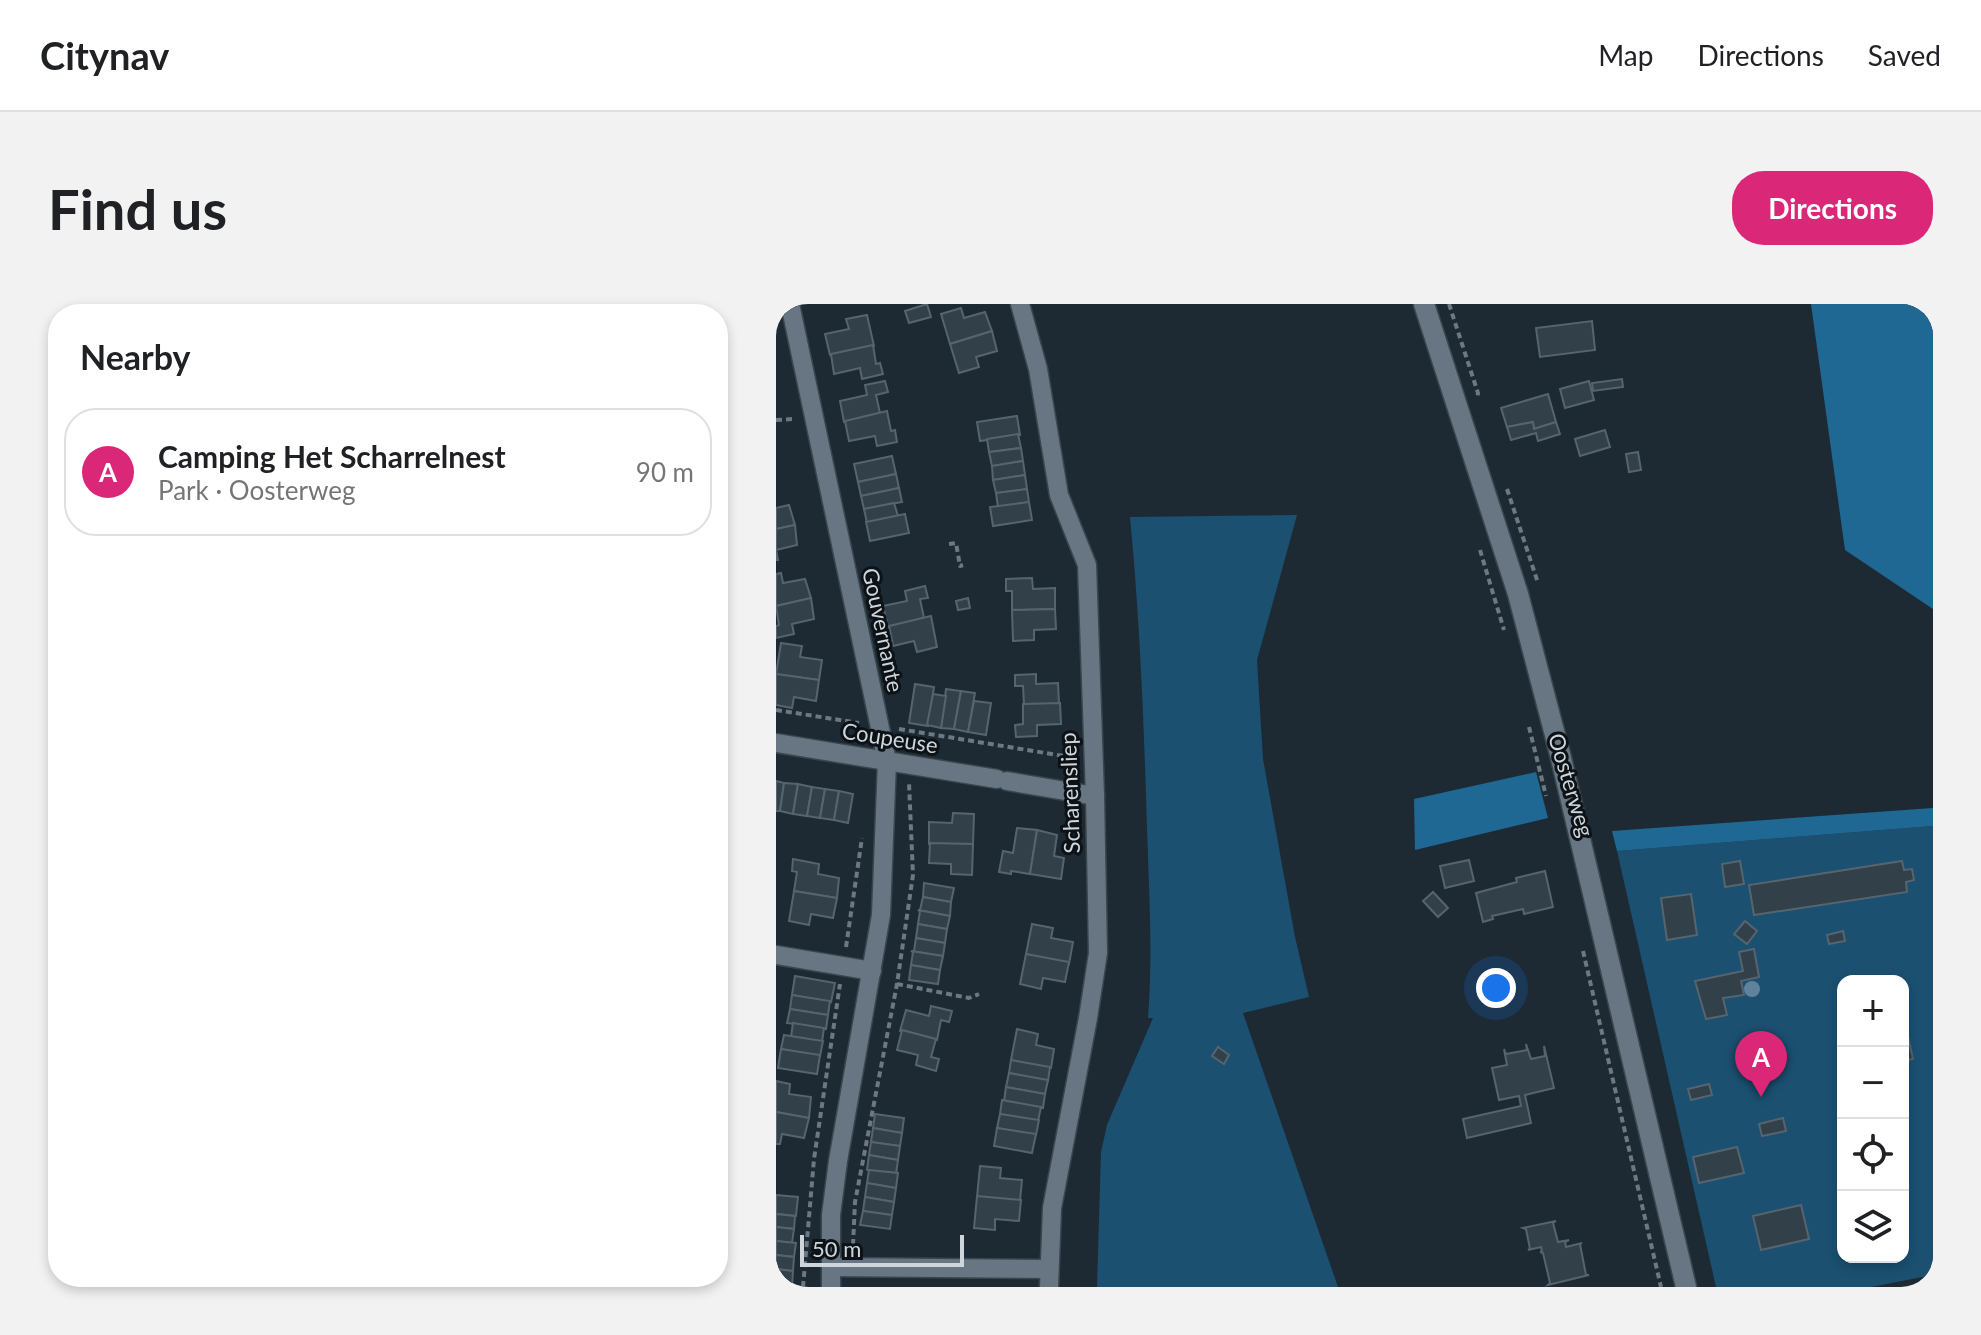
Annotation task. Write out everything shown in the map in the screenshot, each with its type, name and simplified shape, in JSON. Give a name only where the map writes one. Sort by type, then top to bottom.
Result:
[{"type":"street","name":"Gouvernante","points":[[790,304],[887,761],[882,901],[838,1161],[831,1215],[831,1287]]},
{"type":"street","name":"Scharensliep","points":[[1020,304],[1038,369],[1059,495],[1087,565],[1094,761],[1098,953],[1052,1208],[1049,1278]]},
{"type":"street","name":"Oosterweg","points":[[1424,304],[1518,594],[1560,754],[1686,1287]]},
{"type":"street","name":"Coupeuse","points":[[776,743],[1095,796]]},
{"type":"street","points":[[776,955],[872,974]]},
{"type":"street","points":[[831,1267],[1049,1278]]},
{"type":"path","points":[[949,544],[956,543],[960,566],[963,565]]},
{"type":"path","points":[[1478,544],[1505,635]]},
{"type":"path","points":[[776,710],[1094,761]]},
{"type":"path","name":"Oosterweg","points":[[1528,724],[1547,797]]},
{"type":"path","points":[[852,1267],[855,1202],[897,984],[913,875],[909,765]]},
{"type":"path","points":[[803,1287],[814,1159],[863,833]]},
{"type":"path","points":[[1584,942],[1583,955],[1661,1287]]},
{"type":"path","points":[[872,974],[897,984],[969,998],[979,994]]},
{"type":"shaded area","points":[[1811,304],[1933,304],[1933,609],[1845,550]]},
{"type":"shaded area","points":[[1297,515],[1257,660],[1263,759],[1309,997],[1243,1013],[1338,1287],[1097,1287],[1101,1152],[1107,1125],[1153,1018],[1148,1018],[1150,923],[1144,750],[1130,517]]},
{"type":"shaded area","points":[[1536,772],[1548,818],[1415,850],[1414,799]]},
{"type":"shaded area","points":[[1933,808],[1933,826],[1617,851],[1612,831]]},
{"type":"shaded area","points":[[1933,826],[1933,1275],[1871,1287],[1716,1287],[1617,851]]},
{"type":"building","points":[[927,304],[931,317],[909,323],[905,311]]},
{"type":"building","points":[[961,308],[964,318],[985,312],[992,331],[950,344],[941,314]]},
{"type":"building","points":[[867,315],[874,346],[830,355],[825,334],[849,329],[846,319]]},
{"type":"building","points":[[1592,321],[1595,350],[1540,357],[1536,328]]},
{"type":"building","points":[[992,331],[997,351],[976,357],[979,367],[959,373],[950,344]]},
{"type":"building","points":[[873,345],[876,364],[880,363],[883,374],[862,379],[860,368],[834,374],[831,354]]},
{"type":"building","points":[[1622,379],[1623,387],[1593,391],[1592,383]]},
{"type":"building","points":[[885,381],[888,392],[876,395],[880,413],[844,422],[840,401],[867,395],[865,385]]},
{"type":"building","points":[[1589,381],[1594,400],[1565,408],[1560,389]]},
{"type":"building","points":[[1548,394],[1556,422],[1534,429],[1533,422],[1507,427],[1501,408]]},
{"type":"building","points":[[887,411],[897,442],[877,446],[875,436],[849,441],[845,421]]},
{"type":"building","points":[[1017,416],[1020,435],[980,441],[977,422]]},
{"type":"building","points":[[1533,422],[1534,429],[1556,422],[1560,434],[1538,441],[1536,433],[1511,440],[1507,427]]},
{"type":"building","points":[[1605,430],[1610,447],[1580,456],[1575,439]]},
{"type":"building","points":[[1018,434],[1021,448],[989,452],[987,439]]},
{"type":"building","points":[[1021,448],[1023,461],[992,466],[989,452]]},
{"type":"building","points":[[1638,452],[1641,470],[1629,472],[1626,454]]},
{"type":"building","points":[[892,456],[896,474],[858,482],[854,464]]},
{"type":"building","points":[[1023,461],[1025,475],[993,480],[992,466]]},
{"type":"building","points":[[896,474],[899,488],[861,496],[858,482]]},
{"type":"building","points":[[1025,475],[1027,489],[996,493],[993,480]]},
{"type":"building","points":[[899,488],[902,502],[864,509],[861,496]]},
{"type":"building","points":[[1027,489],[1029,502],[998,507],[996,493]]},
{"type":"building","points":[[1029,502],[1032,520],[993,526],[990,507]]},
{"type":"building","points":[[894,503],[898,516],[867,523],[864,509]]},
{"type":"building","points":[[789,505],[795,525],[776,529],[776,508]]},
{"type":"building","points":[[905,514],[909,533],[870,541],[866,522]]},
{"type":"building","points":[[795,525],[797,545],[776,550],[776,529]]},
{"type":"building","points":[[781,573],[783,583],[805,579],[811,598],[776,606],[776,574]]},
{"type":"building","points":[[1032,578],[1033,589],[1055,588],[1055,609],[1012,610],[1012,591],[1006,591],[1006,579]]},
{"type":"building","points":[[925,586],[928,598],[920,599],[924,618],[888,627],[883,606],[907,601],[905,591]]},
{"type":"building","points":[[811,598],[814,619],[792,624],[794,634],[776,638],[776,626],[779,625],[776,606]]},
{"type":"building","points":[[968,598],[970,608],[958,610],[956,601]]},
{"type":"building","points":[[1055,609],[1056,629],[1034,630],[1034,640],[1013,641],[1012,610]]},
{"type":"building","points":[[931,616],[937,647],[917,652],[914,641],[893,646],[889,626]]},
{"type":"building","points":[[781,643],[802,646],[800,657],[822,660],[819,680],[776,674]]},
{"type":"building","points":[[776,674],[819,680],[816,701],[794,697],[792,708],[776,705]]},
{"type":"building","points":[[1036,674],[1036,684],[1058,683],[1059,704],[1024,705],[1023,686],[1015,686],[1015,675]]},
{"type":"building","points":[[915,684],[934,687],[928,726],[909,723]]},
{"type":"building","points":[[946,689],[961,691],[954,729],[941,728]]},
{"type":"building","points":[[961,691],[975,693],[968,732],[954,729]]},
{"type":"building","points":[[933,694],[946,696],[941,728],[927,725]]},
{"type":"building","points":[[974,701],[991,703],[986,735],[968,732]]},
{"type":"building","points":[[1060,703],[1061,724],[1037,725],[1037,736],[1016,737],[1015,725],[1023,724],[1023,704]]},
{"type":"building","points":[[776,781],[784,783],[780,811],[776,811]]},
{"type":"building","points":[[784,783],[798,784],[793,814],[780,811]]},
{"type":"building","points":[[798,784],[812,787],[807,816],[793,814]]},
{"type":"building","points":[[812,787],[825,789],[820,818],[807,816]]},
{"type":"building","points":[[825,789],[839,791],[834,820],[820,818]]},
{"type":"building","points":[[839,791],[853,794],[848,823],[834,820]]},
{"type":"building","points":[[953,813],[974,814],[973,844],[929,844],[929,822],[952,823]]},
{"type":"building","points":[[1017,828],[1037,830],[1030,874],[999,872],[1003,851],[1013,853]]},
{"type":"building","points":[[1037,830],[1057,835],[1054,856],[1064,858],[1061,879],[1030,874]]},
{"type":"building","points":[[930,843],[973,844],[972,875],[951,874],[951,864],[929,863]]},
{"type":"building","points":[[793,859],[819,864],[818,874],[839,878],[837,898],[794,891],[797,872],[792,871]]},
{"type":"building","points":[[1469,860],[1474,881],[1445,888],[1440,866]]},
{"type":"building","points":[[1740,861],[1744,884],[1725,887],[1722,864]]},
{"type":"building","points":[[1902,861],[1904,870],[1912,869],[1914,880],[1906,882],[1907,892],[1754,915],[1749,885]]},
{"type":"building","points":[[1545,871],[1553,907],[1524,914],[1523,909],[1492,916],[1493,919],[1483,922],[1476,893]]},
{"type":"building","points":[[924,883],[954,888],[951,902],[923,897]]},
{"type":"building","points":[[794,891],[837,898],[833,918],[811,914],[809,925],[789,921]]},
{"type":"building","points":[[1433,892],[1448,908],[1438,917],[1423,901]]},
{"type":"building","points":[[1691,894],[1697,935],[1667,940],[1661,898]]},
{"type":"building","points":[[923,897],[951,902],[950,916],[918,910]]},
{"type":"building","points":[[918,910],[950,916],[947,929],[918,924]]},
{"type":"building","points":[[1745,921],[1757,931],[1747,944],[1734,934]]},
{"type":"building","points":[[918,924],[947,929],[945,943],[916,938]]},
{"type":"building","points":[[1032,924],[1053,928],[1051,938],[1073,942],[1069,964],[1026,954]]},
{"type":"building","points":[[1843,931],[1845,941],[1829,944],[1827,935]]},
{"type":"building","points":[[916,938],[945,943],[943,956],[911,951],[914,951]]},
{"type":"building","points":[[1754,949],[1759,977],[1741,981],[1744,995],[1723,998],[1727,1015],[1706,1019],[1695,981],[1743,971],[1739,952]]},
{"type":"building","points":[[911,951],[943,956],[940,970],[911,965]]},
{"type":"building","points":[[1026,954],[1069,962],[1065,982],[1043,978],[1041,989],[1020,984]]},
{"type":"building","points":[[911,965],[940,970],[938,984],[909,980]]},
{"type":"building","points":[[795,976],[835,983],[831,1002],[792,995]]},
{"type":"building","points":[[792,995],[830,1001],[828,1015],[790,1009]]},
{"type":"building","points":[[931,1006],[952,1011],[949,1022],[941,1020],[937,1040],[900,1031],[906,1010],[929,1016]]},
{"type":"building","points":[[790,1009],[828,1015],[826,1029],[787,1023]]},
{"type":"building","points":[[793,1023],[824,1028],[822,1042],[791,1037]]},
{"type":"building","points":[[1017,1029],[1038,1034],[1036,1045],[1054,1049],[1051,1068],[1011,1060]]},
{"type":"building","points":[[902,1030],[936,1039],[931,1057],[939,1059],[936,1071],[916,1065],[918,1055],[897,1050]]},
{"type":"building","points":[[784,1035],[823,1041],[820,1056],[781,1049]]},
{"type":"building","points":[[1526,1044],[1531,1059],[1545,1056],[1544,1046],[1554,1088],[1525,1095],[1531,1123],[1467,1138],[1463,1119],[1521,1106],[1519,1096],[1499,1100],[1492,1068],[1507,1065],[1504,1049],[1506,1054],[1527,1050]]},
{"type":"building","points":[[1218,1047],[1229,1055],[1224,1064],[1212,1056]]},
{"type":"building","points":[[781,1049],[820,1055],[817,1074],[778,1068]]},
{"type":"building","points":[[1011,1060],[1050,1067],[1048,1081],[1009,1073]]},
{"type":"building","points":[[1009,1073],[1048,1080],[1045,1094],[1006,1087]]},
{"type":"building","points":[[776,1081],[790,1084],[789,1094],[811,1097],[809,1118],[776,1112]]},
{"type":"building","points":[[1709,1084],[1712,1095],[1691,1100],[1688,1089]]},
{"type":"building","points":[[1006,1087],[1045,1094],[1043,1108],[1004,1101]]},
{"type":"building","points":[[1002,1100],[1041,1107],[1038,1121],[1000,1114]]},
{"type":"building","points":[[776,1112],[809,1118],[804,1138],[782,1134],[780,1144],[776,1144]]},
{"type":"building","points":[[875,1114],[904,1118],[902,1133],[873,1128]]},
{"type":"building","points":[[1000,1114],[1039,1120],[1036,1135],[997,1128]]},
{"type":"building","points":[[1783,1118],[1786,1131],[1762,1136],[1759,1124]]},
{"type":"building","points":[[873,1128],[902,1133],[900,1146],[871,1142]]},
{"type":"building","points":[[997,1128],[1036,1134],[1032,1153],[994,1146]]},
{"type":"building","points":[[871,1142],[900,1146],[898,1160],[869,1155]]},
{"type":"building","points":[[1737,1147],[1744,1173],[1699,1183],[1693,1157]]},
{"type":"building","points":[[869,1155],[898,1160],[896,1174],[867,1170]]},
{"type":"building","points":[[980,1166],[1001,1168],[1000,1178],[1022,1180],[1020,1201],[977,1197]]},
{"type":"building","points":[[869,1170],[898,1173],[896,1188],[867,1183]]},
{"type":"building","points":[[867,1183],[896,1188],[894,1202],[865,1197]]},
{"type":"building","points":[[776,1195],[798,1197],[796,1216],[776,1214]]},
{"type":"building","points":[[977,1196],[1021,1200],[1019,1221],[995,1219],[995,1230],[974,1228]]},
{"type":"building","points":[[865,1197],[894,1202],[892,1215],[863,1211]]},
{"type":"building","points":[[1801,1205],[1809,1239],[1761,1250],[1753,1216]]},
{"type":"building","points":[[863,1211],[892,1215],[890,1229],[860,1225]]},
{"type":"building","points":[[776,1214],[795,1216],[794,1229],[776,1227]]},
{"type":"building","points":[[1556,1221],[1553,1223],[1558,1242],[1569,1240],[1565,1242],[1566,1247],[1582,1243],[1586,1275],[1589,1275],[1548,1285],[1541,1247],[1528,1250],[1526,1229],[1523,1228]]},
{"type":"building","points":[[776,1227],[794,1229],[792,1243],[776,1241]]},
{"type":"building","points":[[776,1241],[796,1243],[794,1257],[776,1255]]},
{"type":"building","points":[[776,1255],[794,1257],[793,1271],[776,1269]]},
{"type":"building","points":[[776,1269],[793,1271],[792,1287],[776,1287]]},
{"type":"place","name":"Camping Het Scharrelnest","points":[[1761,1097]]}]
